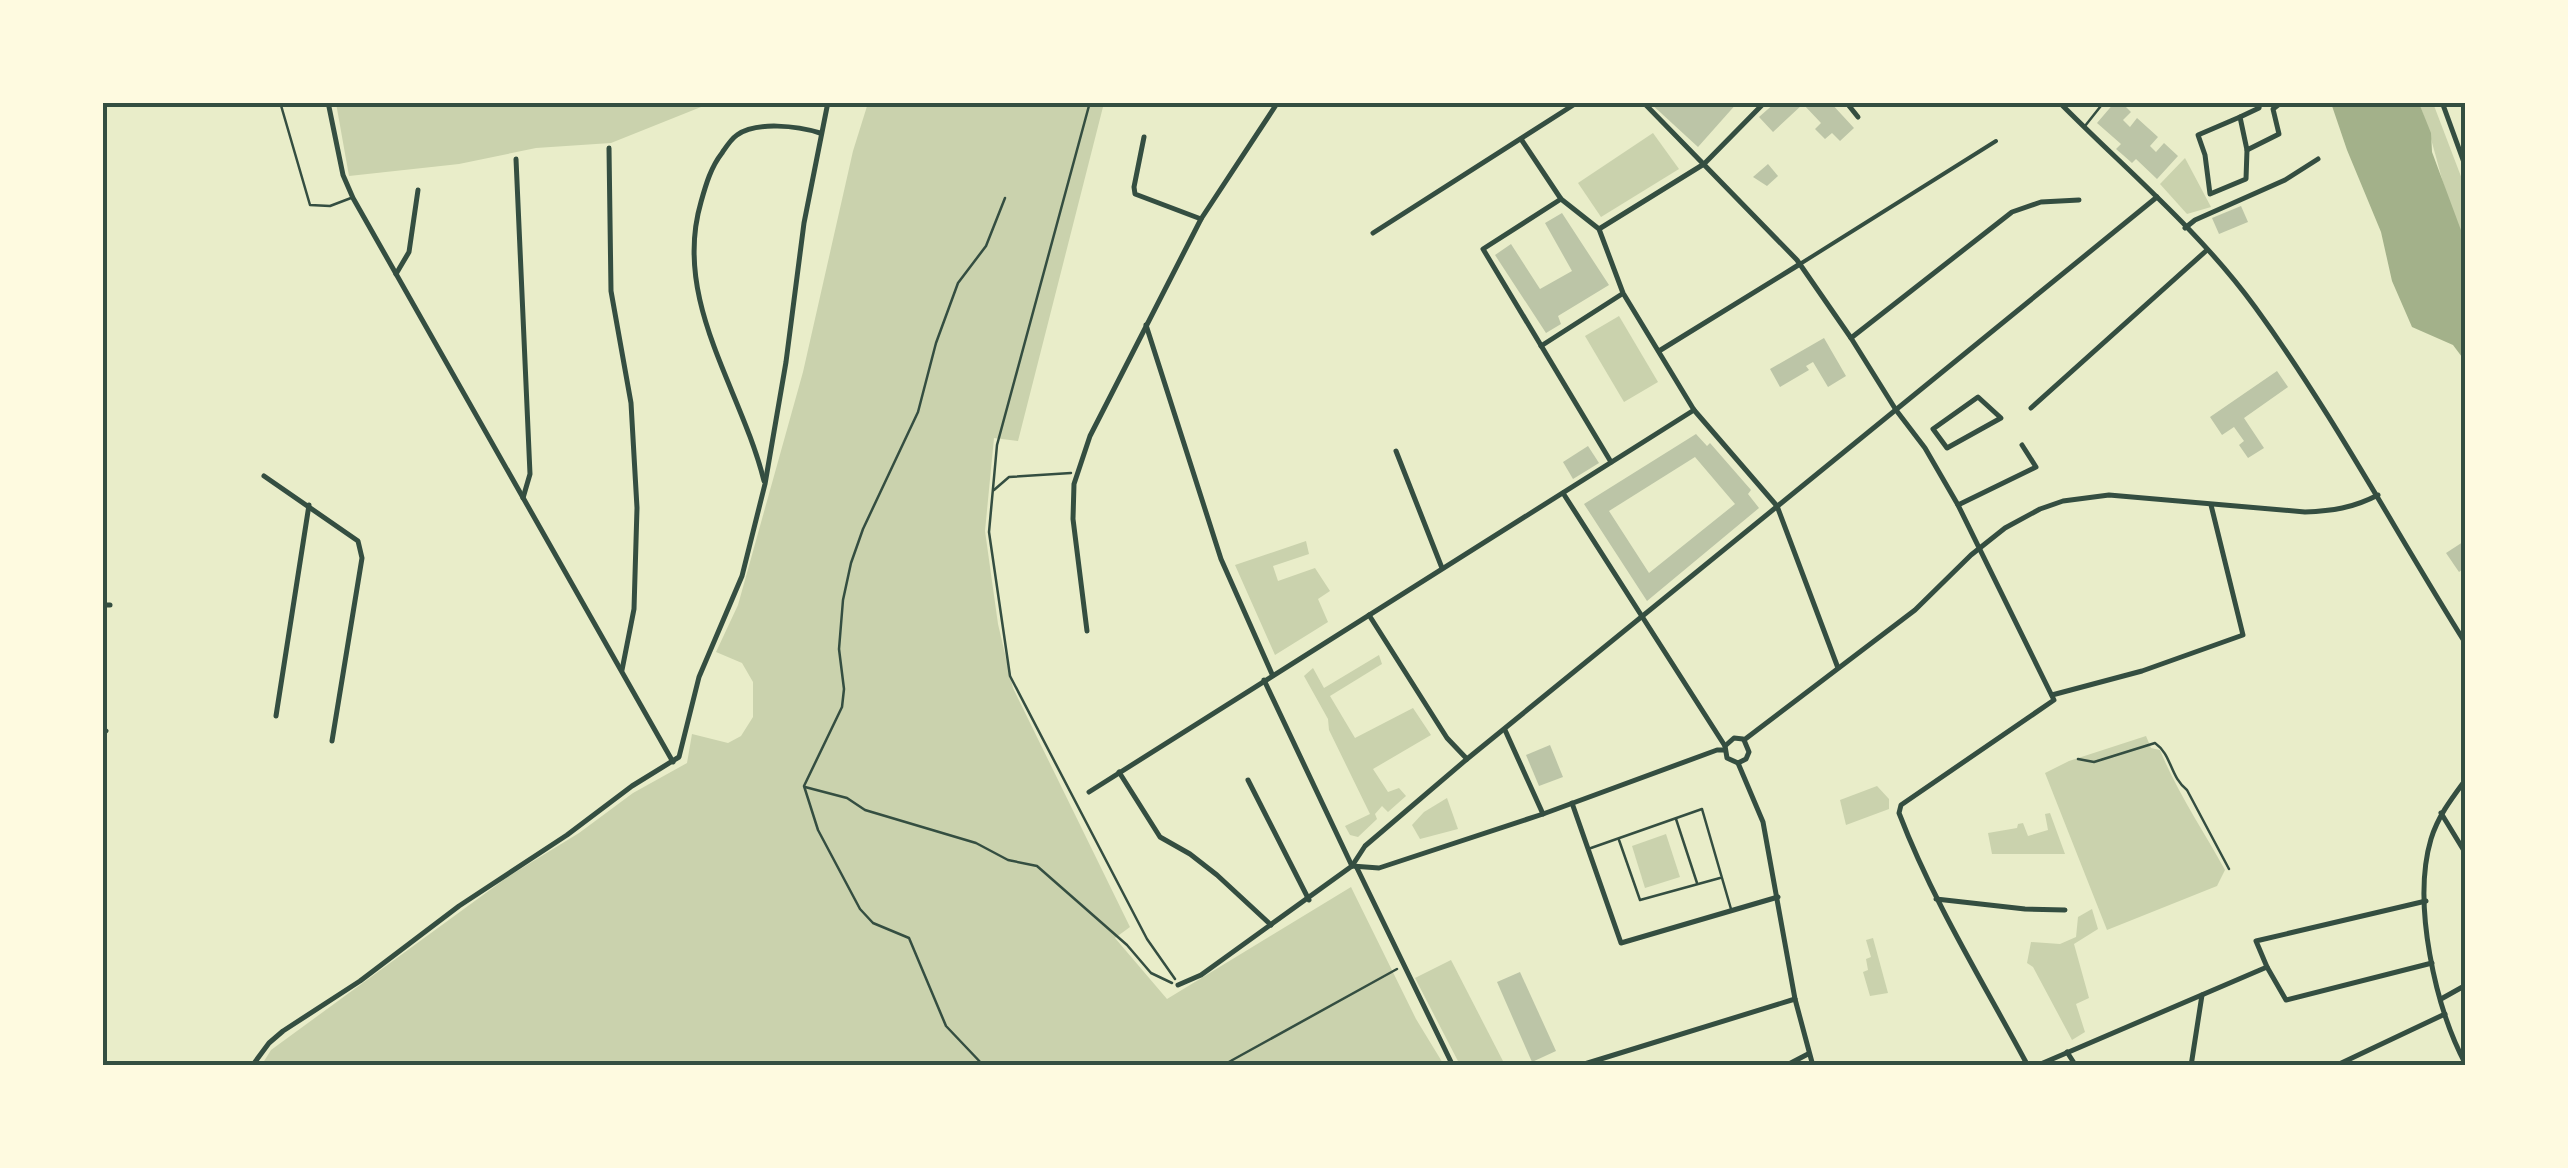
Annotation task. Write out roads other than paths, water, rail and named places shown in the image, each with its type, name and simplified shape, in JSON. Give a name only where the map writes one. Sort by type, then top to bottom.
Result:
[{"type":"street","points":[[328,102],[343,175],[352,198],[673,762]]},
{"type":"street","points":[[252,1066],[284,1031],[360,981],[459,906],[568,835],[632,786],[680,758],[699,677],[742,576],[765,484],[804,223],[828,102]]},
{"type":"street","points":[[1087,631],[1073,519],[1078,473],[1090,436],[1201,219],[1278,102]]},
{"type":"street","points":[[1373,233],[1578,102]]},
{"type":"street","points":[[1642,102],[1800,264],[1852,338],[1958,505],[2053,698]]},
{"type":"street","points":[[1599,229],[1704,164],[1765,102]]},
{"type":"street","points":[[1846,102],[1858,117]]},
{"type":"street","points":[[2060,102],[2157,197],[2256,309],[2328,414],[2466,644]]},
{"type":"street","points":[[2218,210],[2210,194],[2198,134],[2259,108],[2260,102]]},
{"type":"street","points":[[2247,150],[2279,134],[2273,108],[2282,102]]},
{"type":"street","points":[[2442,102],[2466,168]]},
{"type":"street","points":[[2210,194],[2246,179],[2247,150],[2240,117]]},
{"type":"street","points":[[765,484],[717,357],[697,290],[691,243],[708,178],[719,155],[737,135],[765,127],[821,133]]},
{"type":"street","points":[[1144,136],[1135,194],[1201,219]]},
{"type":"street","points":[[1522,138],[1561,199],[1599,229],[1623,293],[1694,410],[1776,506],[1838,668]]},
{"type":"street","points":[[1660,351],[1996,141]]},
{"type":"street","points":[[609,148],[610,292],[632,403],[637,508],[634,609],[622,673]]},
{"type":"street","points":[[2185,228],[2194,220],[2285,180],[2318,159]]},
{"type":"street","points":[[516,160],[530,474],[523,498]]},
{"type":"street","points":[[396,274],[409,252],[418,190]]},
{"type":"street","points":[[1178,985],[1200,975],[1355,867],[1365,846],[1467,759],[2157,197]]},
{"type":"street","points":[[1561,199],[1483,249],[1611,462]]},
{"type":"street","points":[[1852,338],[2012,212],[2041,202],[2079,200]]},
{"type":"street","points":[[2031,408],[2207,250]]},
{"type":"street","points":[[1540,346],[1623,293]]},
{"type":"street","points":[[1146,325],[1221,559],[1272,675]]},
{"type":"street","points":[[1978,396],[2000,418],[1948,448],[1940,438],[1933,430],[1978,396]]},
{"type":"street","points":[[1089,792],[1694,410]]},
{"type":"street","points":[[1925,448],[1940,438]]},
{"type":"street","points":[[1958,505],[2036,467],[2022,445]]},
{"type":"street","points":[[1396,451],[1442,568]]},
{"type":"street","points":[[264,476],[358,541],[362,558],[332,740]]},
{"type":"street","points":[[1563,492],[1730,761],[1738,763]]},
{"type":"street","points":[[1355,867],[1379,868],[1544,814],[1725,748],[1734,738],[1744,740],[1916,610],[1979,549],[2020,519],[2063,501],[2110,495],[2304,512],[2346,509],[2378,495]]},
{"type":"street","points":[[276,716],[309,505]]},
{"type":"street","points":[[2211,505],[2243,635],[2053,698],[1901,805],[1899,813],[1936,899],[2032,1066],[2267,967]]},
{"type":"street","points":[[1369,615],[1447,738],[1467,759]]},
{"type":"street","points":[[1264,680],[1453,1066]]},
{"type":"street","points":[[1505,729],[1544,814]]},
{"type":"street","points":[[1738,763],[1750,752],[1744,740]]},
{"type":"street","points":[[1738,763],[1763,822],[1795,998],[1813,1066]]},
{"type":"street","points":[[1119,772],[1160,837],[1217,875],[1271,925]]},
{"type":"street","points":[[1248,780],[1308,900]]},
{"type":"street","points":[[2464,781],[2441,813],[2430,841],[2426,901],[2432,963],[2444,1014],[2466,1065]]},
{"type":"street","points":[[1572,803],[1620,943],[1779,897]]},
{"type":"street","points":[[2441,813],[2466,854]]},
{"type":"street","points":[[1936,899],[2025,910],[2066,910]]},
{"type":"street","points":[[2426,901],[2256,941],[2286,1000],[2432,963]]},
{"type":"street","points":[[2442,999],[2466,985]]},
{"type":"street","points":[[2191,1066],[2202,996]]},
{"type":"street","points":[[1578,1066],[1795,998]]},
{"type":"street","points":[[2335,1066],[2444,1014]]},
{"type":"street","points":[[2068,1052],[2076,1066]]},
{"type":"street","points":[[1785,1066],[1808,1054]]},
{"type":"lane","points":[[280,102],[310,205],[330,206],[352,198]]},
{"type":"lane","points":[[2084,128],[2104,102]]},
{"type":"lane","points":[[1588,849],[1702,809],[1731,910]]},
{"type":"lane","points":[[1676,818],[1697,884]]},
{"type":"lane","points":[[1618,839],[1640,900],[1722,878]]}]
